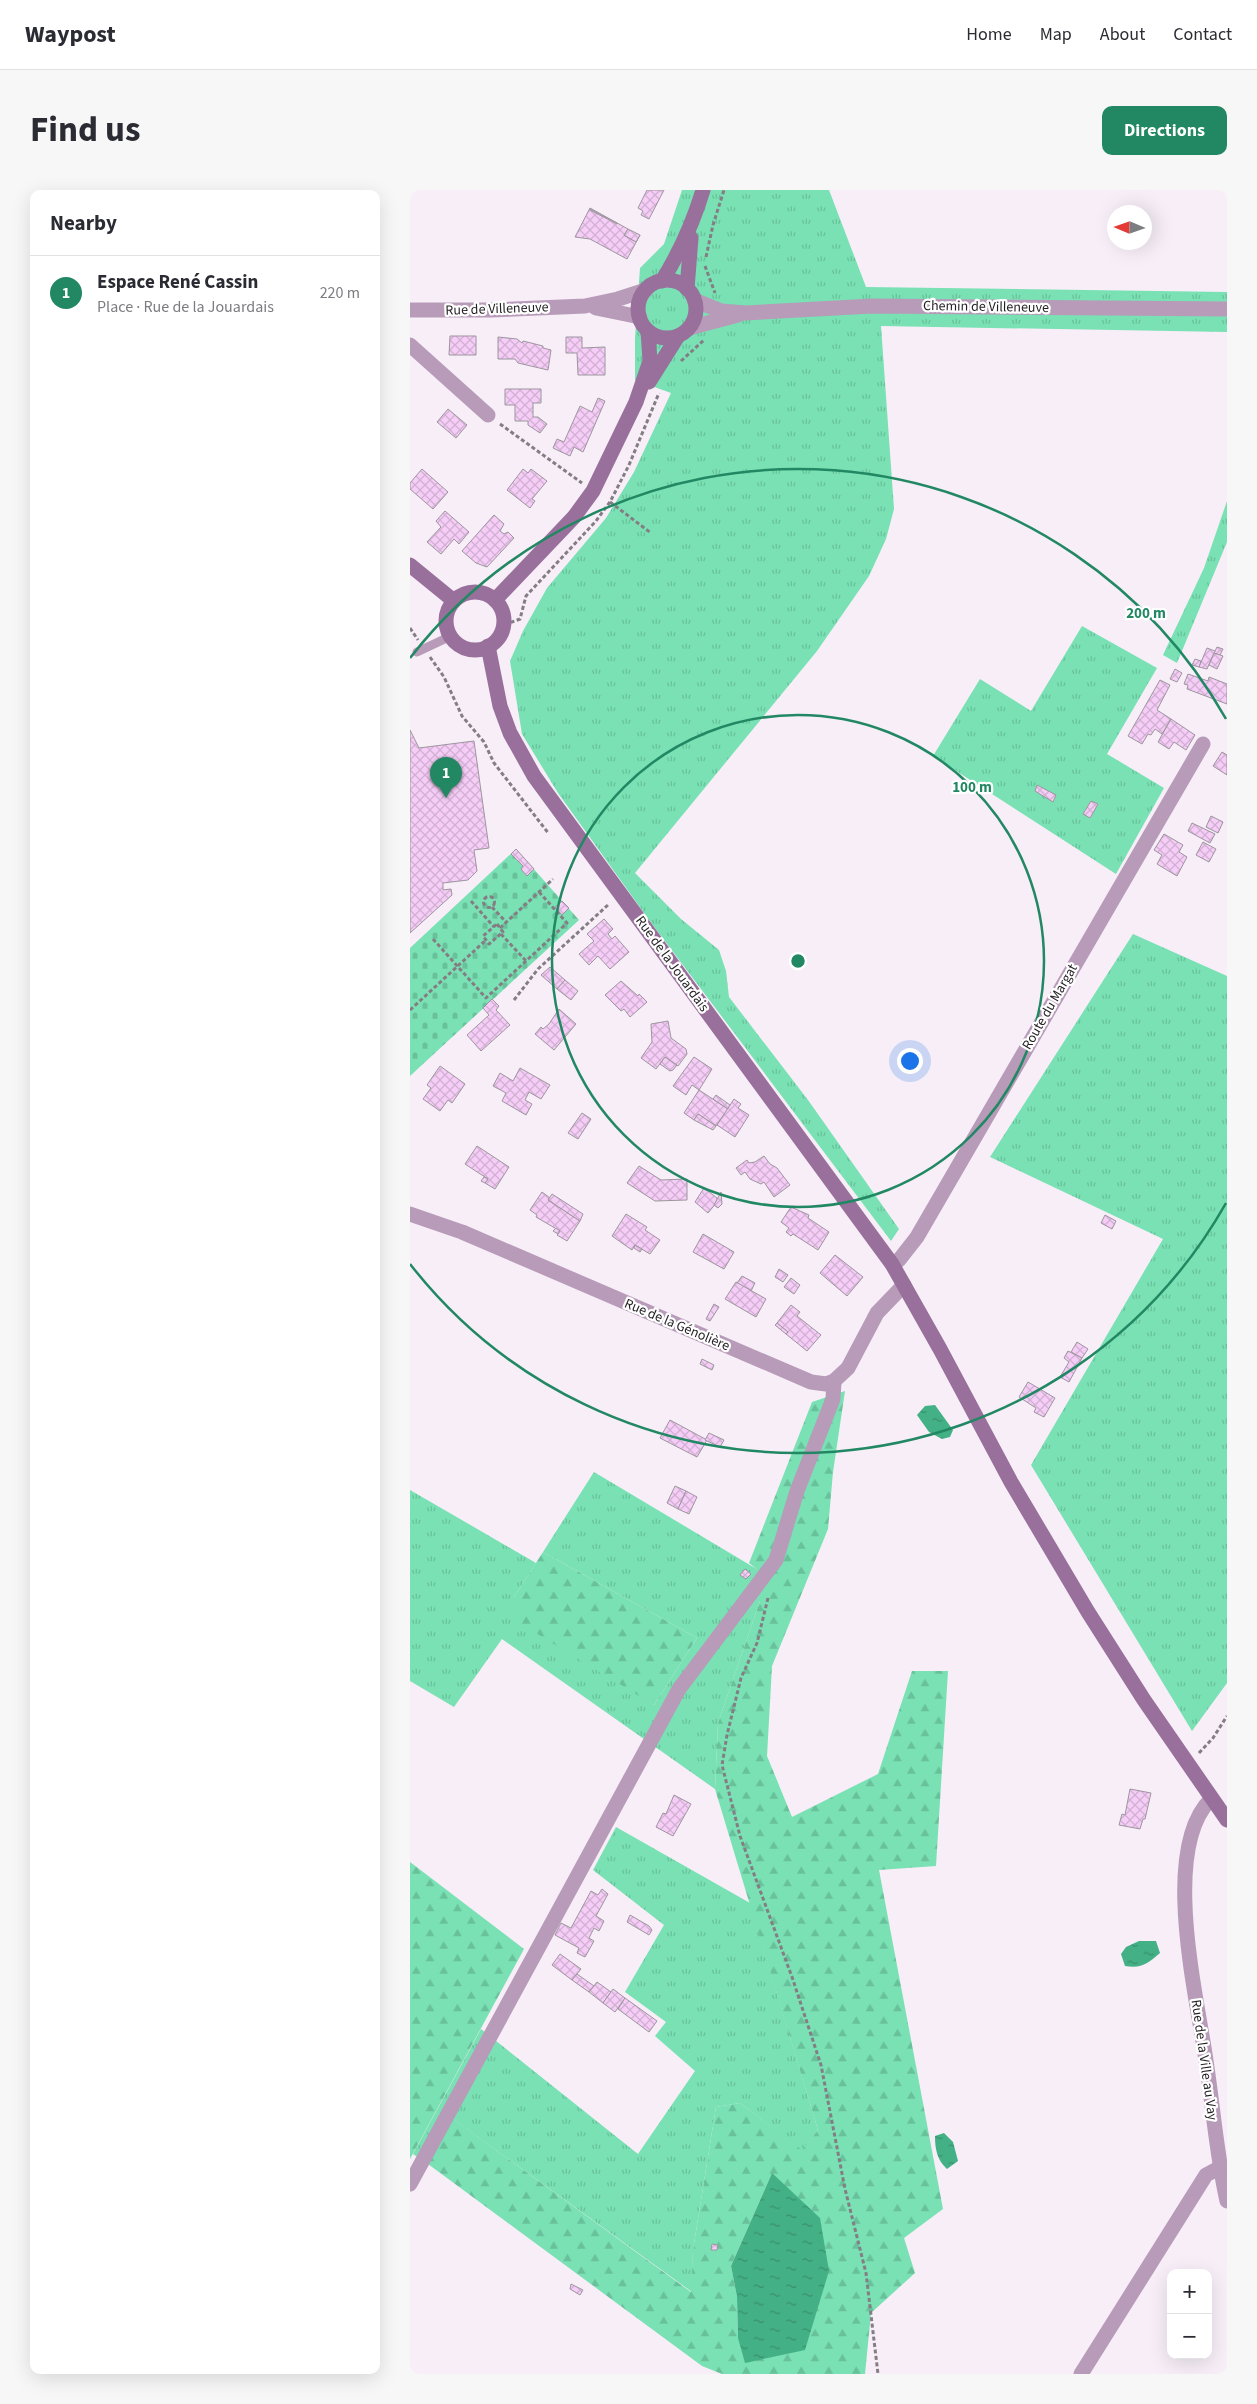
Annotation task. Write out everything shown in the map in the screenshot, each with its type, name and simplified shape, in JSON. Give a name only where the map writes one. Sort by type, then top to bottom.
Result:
[{"type":"main road","points":[[636,402],[696,314],[691,294],[688,255],[694,222],[703,190]]},
{"type":"main road","points":[[662,281],[679,254],[694,222]]},
{"type":"main road","points":[[495,600],[574,517],[593,491],[636,402],[650,361],[648,331],[640,317],[639,308],[646,290],[653,284],[671,281],[691,294]]},
{"type":"main road","points":[[648,331],[662,338],[684,332]]},
{"type":"main road","points":[[410,565],[454,601]]},
{"type":"main road","points":[[479,592],[495,600],[500,606],[504,622],[499,636],[488,646],[480,649],[464,647],[451,636],[446,618],[454,601],[461,595],[479,592]]},
{"type":"main road","name":"Rue de la Jouardais","points":[[488,646],[500,706],[510,732],[534,776],[892,1264],[1016,1490],[1088,1612],[1188,1766],[1227,1820]]},
{"type":"street","name":"Rue de Villeneuve","points":[[410,310],[490,310],[585,306],[618,300],[646,290]]},
{"type":"street","name":"Chemin de Villeneuve","points":[[691,294],[716,308],[746,313],[872,306],[1227,309]]},
{"type":"street","name":"Rue de Villeneuve","points":[[585,306],[640,317]]},
{"type":"street","name":"Chemin de Villeneuve","points":[[684,332],[746,313]]},
{"type":"street","points":[[410,345],[488,415]]},
{"type":"street","name":"Route du Margat","points":[[892,1264],[899,1260],[916,1237],[1203,744]]},
{"type":"street","name":"Rue de la Génolière","points":[[410,1214],[462,1232],[810,1382],[826,1384],[834,1380]]},
{"type":"street","points":[[410,2184],[680,1689],[776,1560],[798,1491],[833,1399],[834,1380],[848,1368],[877,1313],[904,1285]]},
{"type":"street","name":"Rue de la Ville au Vay","points":[[1211,1799],[1195,1821],[1189,1842],[1185,1896],[1191,1974],[1206,2055],[1219,2168],[1227,2201]]},
{"type":"street","points":[[1081,2374],[1206,2175],[1219,2168]]},
{"type":"lane","points":[[420,650],[451,636]]},
{"type":"path","points":[[716,308],[717,297],[705,265],[713,225],[724,190]]},
{"type":"path","points":[[488,415],[651,534]]},
{"type":"path","points":[[410,628],[420,650],[444,677],[462,716],[484,742],[494,763],[549,834]]},
{"type":"path","points":[[500,928],[553,880]]},
{"type":"path","points":[[433,939],[486,998],[567,923],[539,892]]},
{"type":"path","points":[[514,1000],[538,969],[621,894]]},
{"type":"path","points":[[471,901],[494,927]]},
{"type":"path","points":[[492,907],[506,922]]},
{"type":"path","points":[[501,934],[489,944],[483,936],[497,924],[503,932],[501,934],[526,961]]},
{"type":"path","points":[[410,1010],[486,940]]},
{"type":"path","points":[[768,1597],[757,1643],[741,1678],[727,1735],[722,1765],[740,1836],[792,1978],[821,2065],[845,2189],[866,2273],[878,2374]]},
{"type":"path","points":[[1188,1766],[1213,1738],[1227,1716]]},
{"type":"green space","points":[[682,190],[829,190],[866,287],[1227,292],[1227,332],[881,326],[894,509],[886,539],[869,576],[817,651],[635,873],[681,919],[719,950],[726,971],[729,997],[808,1100],[899,1229],[891,1241],[652,924],[558,793],[522,734],[510,661],[523,631],[547,588],[606,518],[634,472],[671,393],[635,380],[635,338],[640,268],[664,244]]},
{"type":"green space","points":[[1227,501],[1227,542],[1177,663],[1163,655],[1204,568]]},
{"type":"green space","points":[[1082,626],[1157,668],[1107,754],[1164,788],[1116,874],[933,756],[980,679],[1031,711]]},
{"type":"green space","points":[[516,849],[579,920],[410,1076],[410,948]]},
{"type":"green space","points":[[1133,934],[1227,976],[1227,1683],[1192,1731],[1031,1465],[1163,1239],[990,1157]]},
{"type":"green space","points":[[845,1391],[833,1472],[828,1529],[772,1666],[767,1756],[792,1817],[878,1774],[912,1671],[948,1671],[936,1866],[879,1870],[943,2209],[904,2238],[915,2273],[871,2313],[865,2374],[722,2374],[702,2366],[428,2164],[452,2118],[691,2292],[693,2250],[716,2107],[740,2103],[802,2150],[818,2130],[715,1789],[718,1723],[760,1601],[760,1572],[749,1563],[812,1402]],"holes":[[[772,2173],[738,2338],[737,2297],[731,2266]]]},
{"type":"green space","points":[[594,1472],[760,1571],[760,1601],[718,1723],[715,1789],[502,1639],[454,1707],[410,1681],[410,1490],[536,1563],[514,1597],[654,1705],[697,1638],[543,1552]]},
{"type":"green space","points":[[543,1552],[697,1638],[654,1705],[521,1624],[514,1597]]},
{"type":"green space","points":[[616,1827],[750,1903],[818,2130],[802,2151],[740,2103],[716,2107],[693,2250],[692,2292],[453,2119],[428,2164],[413,2154],[481,2029],[638,2154],[695,2071],[655,2036],[666,2022],[625,1992],[664,1925],[593,1870]]},
{"type":"green space","points":[[410,1862],[524,1949],[410,2159]]},
{"type":"water","points":[[935,1405],[953,1430],[950,1437],[942,1439],[929,1432],[917,1415],[925,1406]]},
{"type":"water","points":[[1139,1941],[1156,1941],[1160,1953],[1152,1960],[1140,1966],[1125,1966],[1121,1954],[1126,1947]]},
{"type":"water","points":[[944,2133],[953,2142],[958,2161],[947,2169],[937,2154],[935,2145],[935,2136]]},
{"type":"water","points":[[772,2173],[820,2218],[829,2271],[805,2350],[745,2363],[738,2338],[737,2297],[731,2266]]},
{"type":"building","points":[[647,190],[664,190],[649,219],[641,215],[643,211],[638,208]]},
{"type":"building","points":[[590,208],[628,229],[624,235],[636,242],[640,235],[627,259],[590,239],[575,237]]},
{"type":"building","points":[[590,210],[617,223],[617,224]]},
{"type":"building","points":[[628,229],[640,235],[636,242],[624,235]]},
{"type":"building","points":[[450,336],[476,336],[476,355],[449,355]]},
{"type":"building","points":[[498,337],[517,339],[522,343],[523,341],[551,350],[548,370],[518,363],[515,359],[498,359]]},
{"type":"building","points":[[566,337],[582,337],[582,348],[605,347],[605,375],[578,375],[577,353],[566,353]]},
{"type":"building","points":[[505,389],[541,389],[541,403],[533,403],[533,417],[538,417],[547,424],[540,433],[528,425],[528,421],[515,421],[515,405],[505,405]]},
{"type":"building","points":[[598,398],[605,401],[583,452],[574,447],[570,456],[553,448],[557,439],[564,442],[580,406],[592,412]]},
{"type":"building","points":[[448,409],[467,425],[456,438],[437,422]]},
{"type":"building","points":[[422,469],[448,492],[433,509],[410,489],[410,483]]},
{"type":"building","points":[[523,469],[528,473],[531,469],[547,481],[532,499],[535,501],[530,508],[507,490]]},
{"type":"building","points":[[445,511],[469,532],[459,544],[454,539],[441,554],[427,542],[441,527],[436,521]]},
{"type":"building","points":[[494,515],[504,524],[500,531],[504,534],[508,532],[514,538],[487,567],[476,563],[462,551]]},
{"type":"building","points":[[1217,647],[1223,649],[1220,655],[1214,653]]},
{"type":"building","points":[[1207,648],[1215,651],[1207,669],[1199,667]]},
{"type":"building","points":[[1214,653],[1223,656],[1217,669],[1209,665]]},
{"type":"building","points":[[1195,659],[1201,661],[1199,667],[1192,665]]},
{"type":"building","points":[[1175,669],[1182,673],[1177,682],[1170,679]]},
{"type":"building","points":[[1188,674],[1208,681],[1209,677],[1227,684],[1227,704],[1187,689],[1188,685],[1184,684]]},
{"type":"building","points":[[1160,680],[1170,685],[1157,710],[1171,719],[1162,734],[1155,729],[1151,735],[1148,734],[1142,744],[1128,736]]},
{"type":"building","points":[[1171,719],[1195,735],[1186,750],[1174,742],[1169,749],[1158,742]]},
{"type":"building","points":[[410,730],[419,748],[474,741],[489,848],[474,850],[477,871],[468,880],[443,883],[443,890],[451,889],[452,895],[410,933]]},
{"type":"building","points":[[1222,752],[1227,755],[1227,775],[1213,766]]},
{"type":"building","points":[[1037,785],[1056,795],[1053,802],[1035,791]]},
{"type":"building","points":[[1091,801],[1098,804],[1090,818],[1083,814]]},
{"type":"building","points":[[1211,816],[1223,822],[1218,833],[1206,827]]},
{"type":"building","points":[[1192,823],[1215,834],[1210,843],[1188,831]]},
{"type":"building","points":[[1164,834],[1183,845],[1179,852],[1187,857],[1177,876],[1157,864],[1162,855],[1154,850]]},
{"type":"building","points":[[1203,842],[1216,849],[1209,862],[1196,855]]},
{"type":"building","points":[[516,849],[534,869],[527,876],[521,869],[523,866],[511,854]]},
{"type":"building","points":[[562,901],[569,908],[562,915],[555,907]]},
{"type":"building","points":[[604,919],[613,929],[608,934],[612,939],[615,936],[629,952],[610,969],[598,956],[589,965],[579,954],[594,941],[587,934]]},
{"type":"building","points":[[550,967],[565,980],[557,989],[541,975]]},
{"type":"building","points":[[565,980],[578,991],[571,1000],[557,989]]},
{"type":"building","points":[[621,981],[647,1002],[630,1017],[624,1009],[621,1011],[605,995]]},
{"type":"building","points":[[492,999],[499,1006],[496,1010],[510,1025],[481,1051],[467,1035],[489,1015],[483,1008]]},
{"type":"building","points":[[559,1009],[576,1024],[554,1050],[535,1034],[541,1027],[543,1029],[549,1024]]},
{"type":"building","points":[[668,1021],[671,1038],[686,1049],[687,1054],[678,1066],[665,1057],[656,1069],[641,1058],[652,1042],[651,1024]]},
{"type":"building","points":[[665,1057],[677,1065],[673,1070],[670,1071],[660,1064]]},
{"type":"building","points":[[694,1057],[712,1069],[699,1090],[692,1085],[686,1095],[673,1086]]},
{"type":"building","points":[[440,1066],[465,1084],[452,1103],[448,1100],[440,1111],[423,1099],[431,1088],[427,1085]]},
{"type":"building","points":[[520,1068],[550,1085],[541,1099],[529,1092],[525,1100],[532,1104],[526,1115],[502,1101],[506,1093],[493,1086],[500,1073],[513,1081]]},
{"type":"building","points":[[699,1090],[728,1109],[716,1126],[698,1114],[694,1120],[684,1113]]},
{"type":"building","points":[[716,1095],[730,1105],[728,1109],[713,1099]]},
{"type":"building","points":[[734,1099],[741,1104],[738,1108],[749,1115],[735,1137],[717,1125]]},
{"type":"building","points":[[582,1113],[591,1119],[578,1139],[568,1133]]},
{"type":"building","points":[[698,1114],[716,1126],[713,1130],[694,1120]]},
{"type":"building","points":[[477,1146],[509,1167],[495,1189],[485,1183],[488,1179],[465,1164]]},
{"type":"building","points":[[764,1156],[770,1164],[777,1168],[790,1185],[774,1197],[764,1182],[761,1184],[750,1179],[745,1172],[741,1175],[736,1168],[747,1160],[749,1163],[755,1162]]},
{"type":"building","points":[[639,1166],[661,1180],[687,1179],[687,1200],[655,1201],[627,1183]]},
{"type":"building","points":[[484,1177],[488,1179],[485,1183],[481,1181]]},
{"type":"building","points":[[704,1188],[717,1198],[717,1202],[708,1213],[695,1202]]},
{"type":"building","points":[[542,1192],[550,1198],[548,1200],[580,1221],[567,1241],[557,1235],[560,1231],[536,1217],[537,1215],[530,1210]]},
{"type":"building","points":[[721,1192],[722,1204],[718,1208],[714,1205]]},
{"type":"building","points":[[552,1194],[583,1214],[580,1221],[548,1200]]},
{"type":"building","points":[[791,1207],[809,1215],[808,1218],[829,1232],[818,1250],[793,1234],[791,1236],[786,1232],[789,1228],[781,1222]]},
{"type":"building","points":[[626,1214],[647,1227],[645,1230],[660,1240],[650,1254],[635,1245],[632,1250],[612,1236]]},
{"type":"building","points":[[1105,1215],[1116,1221],[1112,1229],[1101,1223]]},
{"type":"building","points":[[556,1228],[560,1231],[558,1234],[553,1231]]},
{"type":"building","points":[[703,1234],[734,1252],[724,1269],[693,1252]]},
{"type":"building","points":[[635,1245],[642,1249],[640,1252],[634,1248]]},
{"type":"building","points":[[835,1255],[863,1277],[847,1296],[820,1273]]},
{"type":"building","points":[[779,1269],[788,1275],[783,1282],[775,1277]]},
{"type":"building","points":[[742,1276],[755,1283],[751,1291],[737,1283]]},
{"type":"building","points":[[791,1278],[800,1285],[794,1294],[784,1287]]},
{"type":"building","points":[[736,1282],[766,1299],[756,1317],[725,1299]]},
{"type":"building","points":[[714,1304],[719,1307],[710,1321],[706,1319]]},
{"type":"building","points":[[791,1305],[800,1312],[797,1316],[821,1335],[807,1351],[786,1334],[788,1332],[777,1323]]},
{"type":"building","points":[[777,1323],[788,1332],[786,1334],[775,1325]]},
{"type":"building","points":[[1077,1342],[1088,1349],[1082,1358],[1071,1352]]},
{"type":"building","points":[[1068,1351],[1082,1358],[1069,1382],[1060,1377],[1069,1362],[1064,1358]]},
{"type":"building","points":[[702,1359],[714,1365],[712,1370],[700,1364]]},
{"type":"building","points":[[1028,1382],[1055,1398],[1044,1417],[1034,1412],[1036,1408],[1019,1397]]},
{"type":"building","points":[[670,1420],[707,1440],[697,1457],[660,1438]]},
{"type":"building","points":[[709,1433],[724,1440],[720,1447],[705,1440]]},
{"type":"building","points":[[675,1486],[686,1491],[678,1509],[667,1503]]},
{"type":"building","points":[[686,1491],[697,1497],[689,1514],[678,1509]]},
{"type":"building","points":[[745,1569],[751,1574],[746,1579],[740,1575]]},
{"type":"building","points":[[1130,1789],[1151,1793],[1145,1819],[1143,1819],[1140,1829],[1119,1825],[1122,1814],[1125,1815]]},
{"type":"building","points":[[674,1795],[691,1804],[673,1836],[656,1827],[663,1813],[666,1814]]},
{"type":"building","points":[[602,1889],[608,1894],[596,1916],[604,1921],[599,1931],[594,1928],[589,1938],[594,1941],[585,1957],[577,1953],[579,1948],[555,1935],[561,1923],[571,1928],[591,1891],[598,1895]]},
{"type":"building","points":[[630,1915],[649,1926],[652,1930],[649,1935],[627,1922]]},
{"type":"building","points":[[560,1954],[581,1969],[572,1980],[552,1965]]},
{"type":"building","points":[[577,1974],[594,1986],[589,1992],[572,1980]]},
{"type":"building","points":[[597,1982],[611,1992],[603,2003],[589,1992]]},
{"type":"building","points":[[613,1989],[625,1998],[615,2012],[603,2003]]},
{"type":"building","points":[[625,1998],[657,2021],[649,2032],[618,2009]]},
{"type":"building","points":[[712,2244],[718,2245],[717,2250],[711,2250]]},
{"type":"building","points":[[571,2284],[583,2290],[580,2295],[570,2289]]},
{"type":"place","name":"Espace René Cassin","points":[[446,798]]}]
